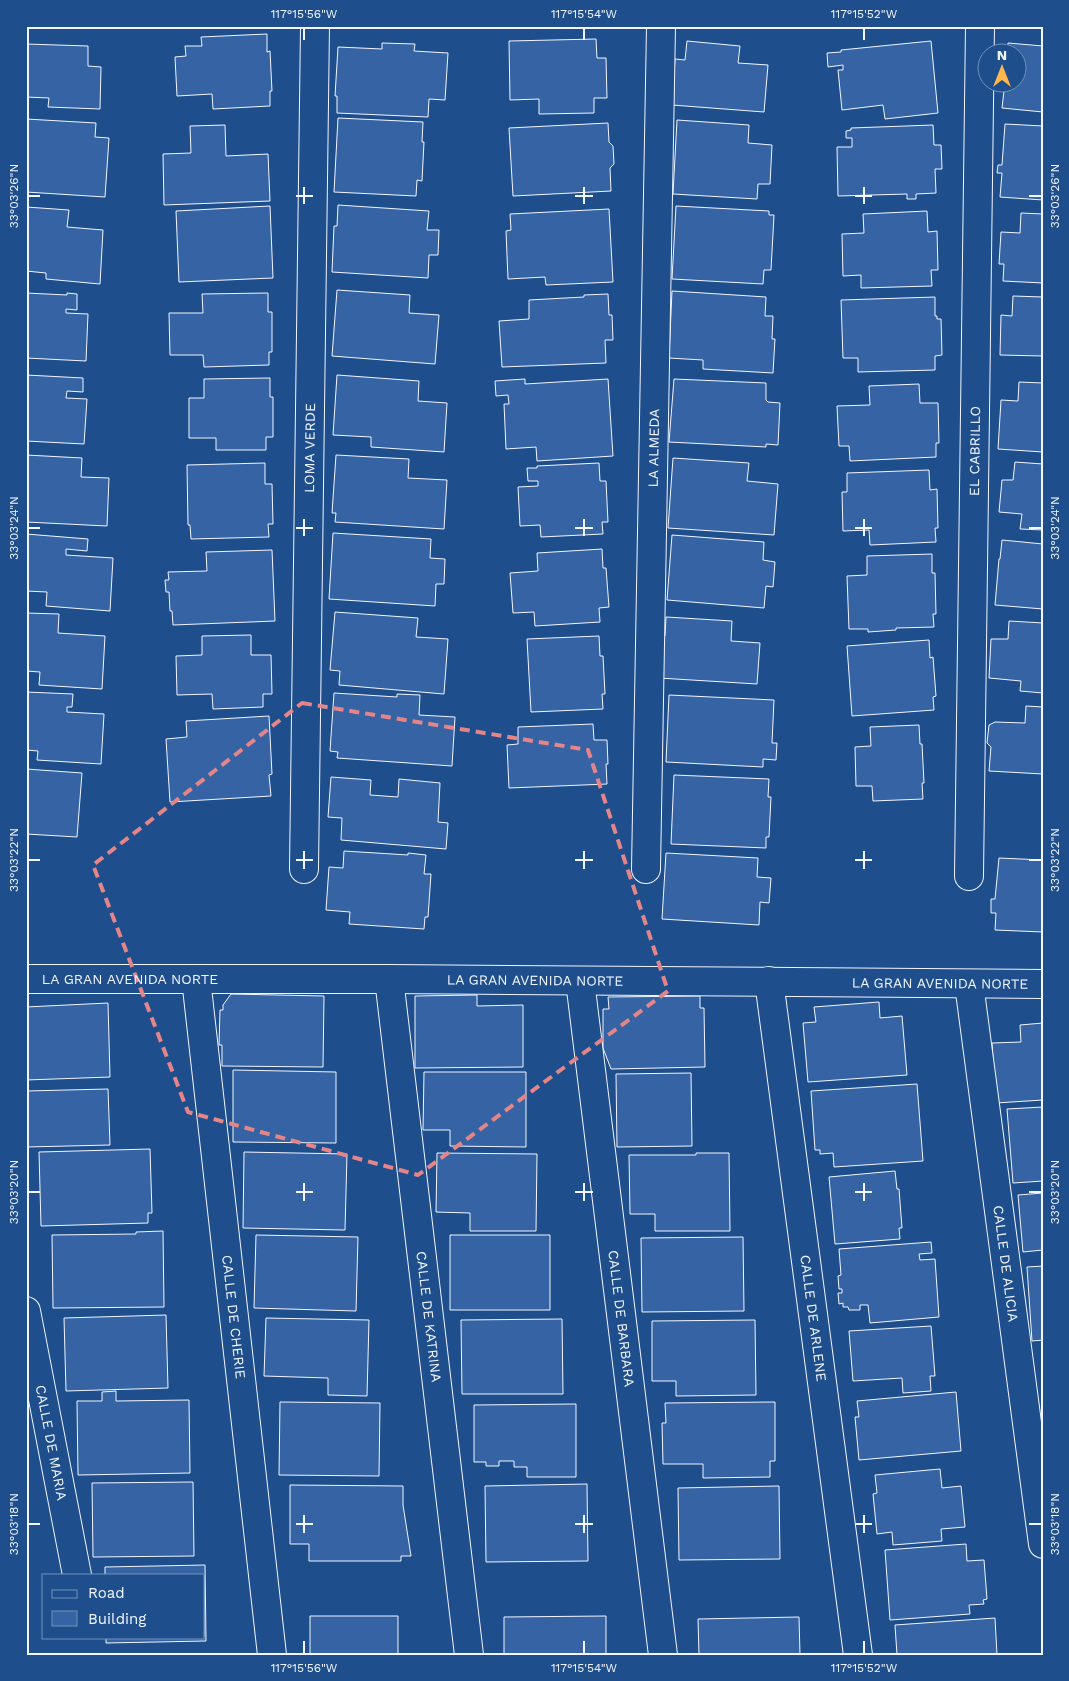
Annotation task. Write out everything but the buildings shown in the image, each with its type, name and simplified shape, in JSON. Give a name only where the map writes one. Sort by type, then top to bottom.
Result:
[{"type":"street","name":"LOMA VERDE","points":[[304,870],[315,26]]},
{"type":"street","name":"LA ALMEDA","points":[[646,870],[661,26]]},
{"type":"street","name":"EL CABRILLO","points":[[969,876],[980,26]]},
{"type":"street","name":"LA GRAN AVENIDA NORTE","points":[[26,979],[389,979],[1043,984]]},
{"type":"street","name":"CALLE DE CHERIE","points":[[196,979],[272,1655]]},
{"type":"street","name":"CALLE DE KATRINA","points":[[389,979],[469,1655]]},
{"type":"street","name":"CALLE DE BARBARA","points":[[580,981],[663,1655]]},
{"type":"street","name":"CALLE DE ARLENE","points":[[769,981],[858,1655]]},
{"type":"street","name":"CALLE DE ALICIA","points":[[969,984],[1043,1544]]},
{"type":"street","name":"CALLE DE MARIA","points":[[26,1311],[77,1574]]},
{"type":"highlighted area","points":[[302,703],[588,750],[668,991],[418,1175],[188,1112],[93,865]]}]
